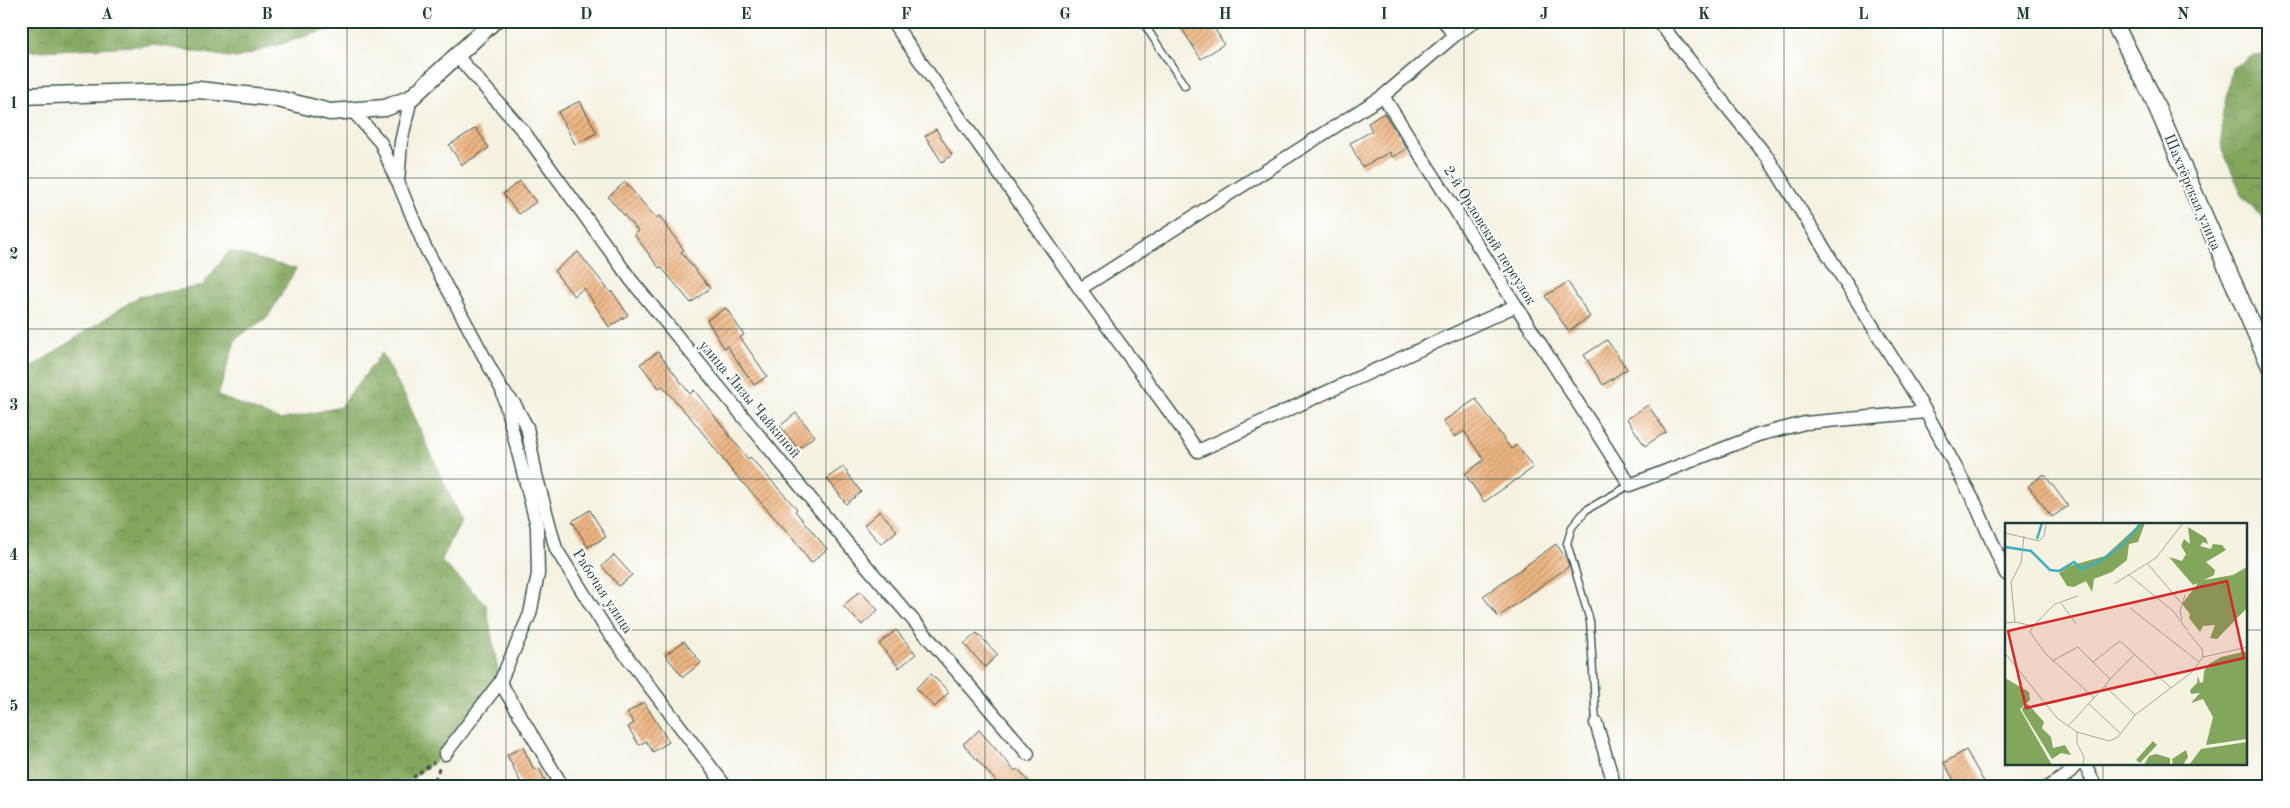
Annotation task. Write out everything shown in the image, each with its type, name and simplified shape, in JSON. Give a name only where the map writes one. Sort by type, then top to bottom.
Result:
[{"type":"street","points":[[21,96],[200,90],[274,98],[330,112],[385,108],[410,98],[494,21]]},
{"type":"street","points":[[892,21],[1080,289],[1198,451],[1515,306]]},
{"type":"street","points":[[1444,21],[1454,36]]},
{"type":"street","points":[[1080,289],[1382,96],[1454,36],[1475,21]]},
{"type":"street","points":[[1658,21],[1768,158],[1926,412],[1975,503],[2005,572]]},
{"type":"street","name":"Шахтёрская улица","points":[[2113,21],[2151,94],[2269,364]]},
{"type":"street","name":"улица Лизы Чайкиной","points":[[457,56],[524,132],[630,280],[852,549],[1028,754]]},
{"type":"street","name":"2-й Орловский переулок","points":[[1382,96],[1630,485]]},
{"type":"street","points":[[398,182],[401,142],[410,98]]},
{"type":"street","points":[[352,110],[381,143],[424,245],[502,390],[537,526],[538,574],[530,614],[500,682],[445,754]]},
{"type":"street","name":"Рабочая улица","points":[[502,390],[515,404],[527,427],[536,475],[556,549],[606,629],[726,787]]},
{"type":"street","points":[[1630,485],[1758,435],[1805,423],[1926,412]]},
{"type":"street","points":[[500,682],[563,787]]},
{"type":"street","points":[[1596,722],[1615,787]]},
{"type":"street","points":[[2048,787],[2067,775],[2075,766]]},
{"type":"street","points":[[2086,766],[2096,787]]},
{"type":"lane","points":[[1142,21],[1185,86]]},
{"type":"lane","points":[[1596,722],[1590,621],[1568,542],[1572,527],[1586,510],[1630,485]]},
{"type":"path","points":[[400,787],[445,754]]},
{"type":"path","points":[[432,787],[445,754]]},
{"type":"green space","points":[[21,21],[356,21],[236,58],[154,45],[21,52]]},
{"type":"green space","points":[[2236,21],[2269,21],[2269,29],[2250,29]]},
{"type":"green space","points":[[2269,53],[2269,224],[2243,197],[2222,149],[2221,122],[2232,68],[2250,57]]},
{"type":"green space","points":[[229,251],[296,269],[268,317],[236,338],[218,396],[280,420],[340,407],[382,353],[408,402],[461,521],[441,561],[486,604],[500,682],[445,754],[400,787],[21,787],[21,374],[138,297],[202,286]]},
{"type":"building","points":[[1177,21],[1210,21],[1224,44],[1201,59]]},
{"type":"building","points":[[580,101],[597,133],[575,144],[558,112]]},
{"type":"building","points":[[1384,113],[1407,149],[1392,157],[1390,152],[1362,167],[1350,143],[1372,131],[1368,123]]},
{"type":"building","points":[[476,128],[489,148],[462,165],[449,145]]},
{"type":"building","points":[[936,129],[952,155],[942,162],[925,136]]},
{"type":"building","points":[[520,181],[536,202],[519,214],[503,194]]},
{"type":"building","points":[[625,182],[656,218],[659,216],[684,250],[681,252],[710,288],[691,303],[661,267],[659,268],[634,234],[638,231],[608,197]]},
{"type":"building","points":[[578,252],[611,293],[612,291],[628,315],[609,327],[584,288],[574,296],[554,271]]},
{"type":"building","points":[[1568,282],[1590,317],[1568,331],[1545,296]]},
{"type":"building","points":[[726,308],[744,335],[740,337],[767,376],[754,385],[727,346],[724,348],[707,320]]},
{"type":"building","points":[[1607,340],[1627,369],[1603,385],[1584,355]]},
{"type":"building","points":[[658,352],[690,394],[694,390],[748,459],[750,457],[797,509],[795,511],[827,549],[811,563],[793,538],[733,472],[695,423],[662,386],[659,388],[640,364]]},
{"type":"building","points":[[1476,399],[1511,449],[1517,445],[1533,468],[1484,502],[1465,474],[1484,460],[1464,431],[1455,437],[1443,421]]},
{"type":"building","points":[[1648,405],[1666,432],[1645,446],[1627,419]]},
{"type":"building","points":[[796,413],[815,436],[798,449],[780,426]]},
{"type":"building","points":[[843,467],[861,492],[846,504],[827,478]]},
{"type":"building","points":[[2044,474],[2068,506],[2052,517],[2028,486]]},
{"type":"building","points":[[590,510],[606,537],[588,547],[572,521]]},
{"type":"building","points":[[880,511],[897,531],[881,544],[864,525]]},
{"type":"building","points":[[1556,544],[1569,566],[1498,617],[1483,596]]},
{"type":"building","points":[[614,555],[632,575],[619,586],[602,566]]},
{"type":"building","points":[[860,591],[878,610],[862,625],[843,606]]},
{"type":"building","points":[[896,630],[916,654],[899,668],[879,644]]},
{"type":"building","points":[[977,633],[998,655],[985,667],[964,644]]},
{"type":"building","points":[[684,641],[701,663],[683,677],[665,655]]},
{"type":"building","points":[[931,674],[949,692],[935,707],[916,688]]},
{"type":"building","points":[[644,702],[669,742],[653,752],[646,741],[639,745],[628,727],[634,723],[627,713]]},
{"type":"building","points":[[979,730],[1015,771],[1018,769],[1033,787],[1001,787],[963,744]]},
{"type":"building","points":[[523,747],[534,770],[539,768],[548,787],[523,787],[507,755]]},
{"type":"building","points":[[1966,750],[1984,782],[1976,787],[1958,787],[1944,763]]}]
